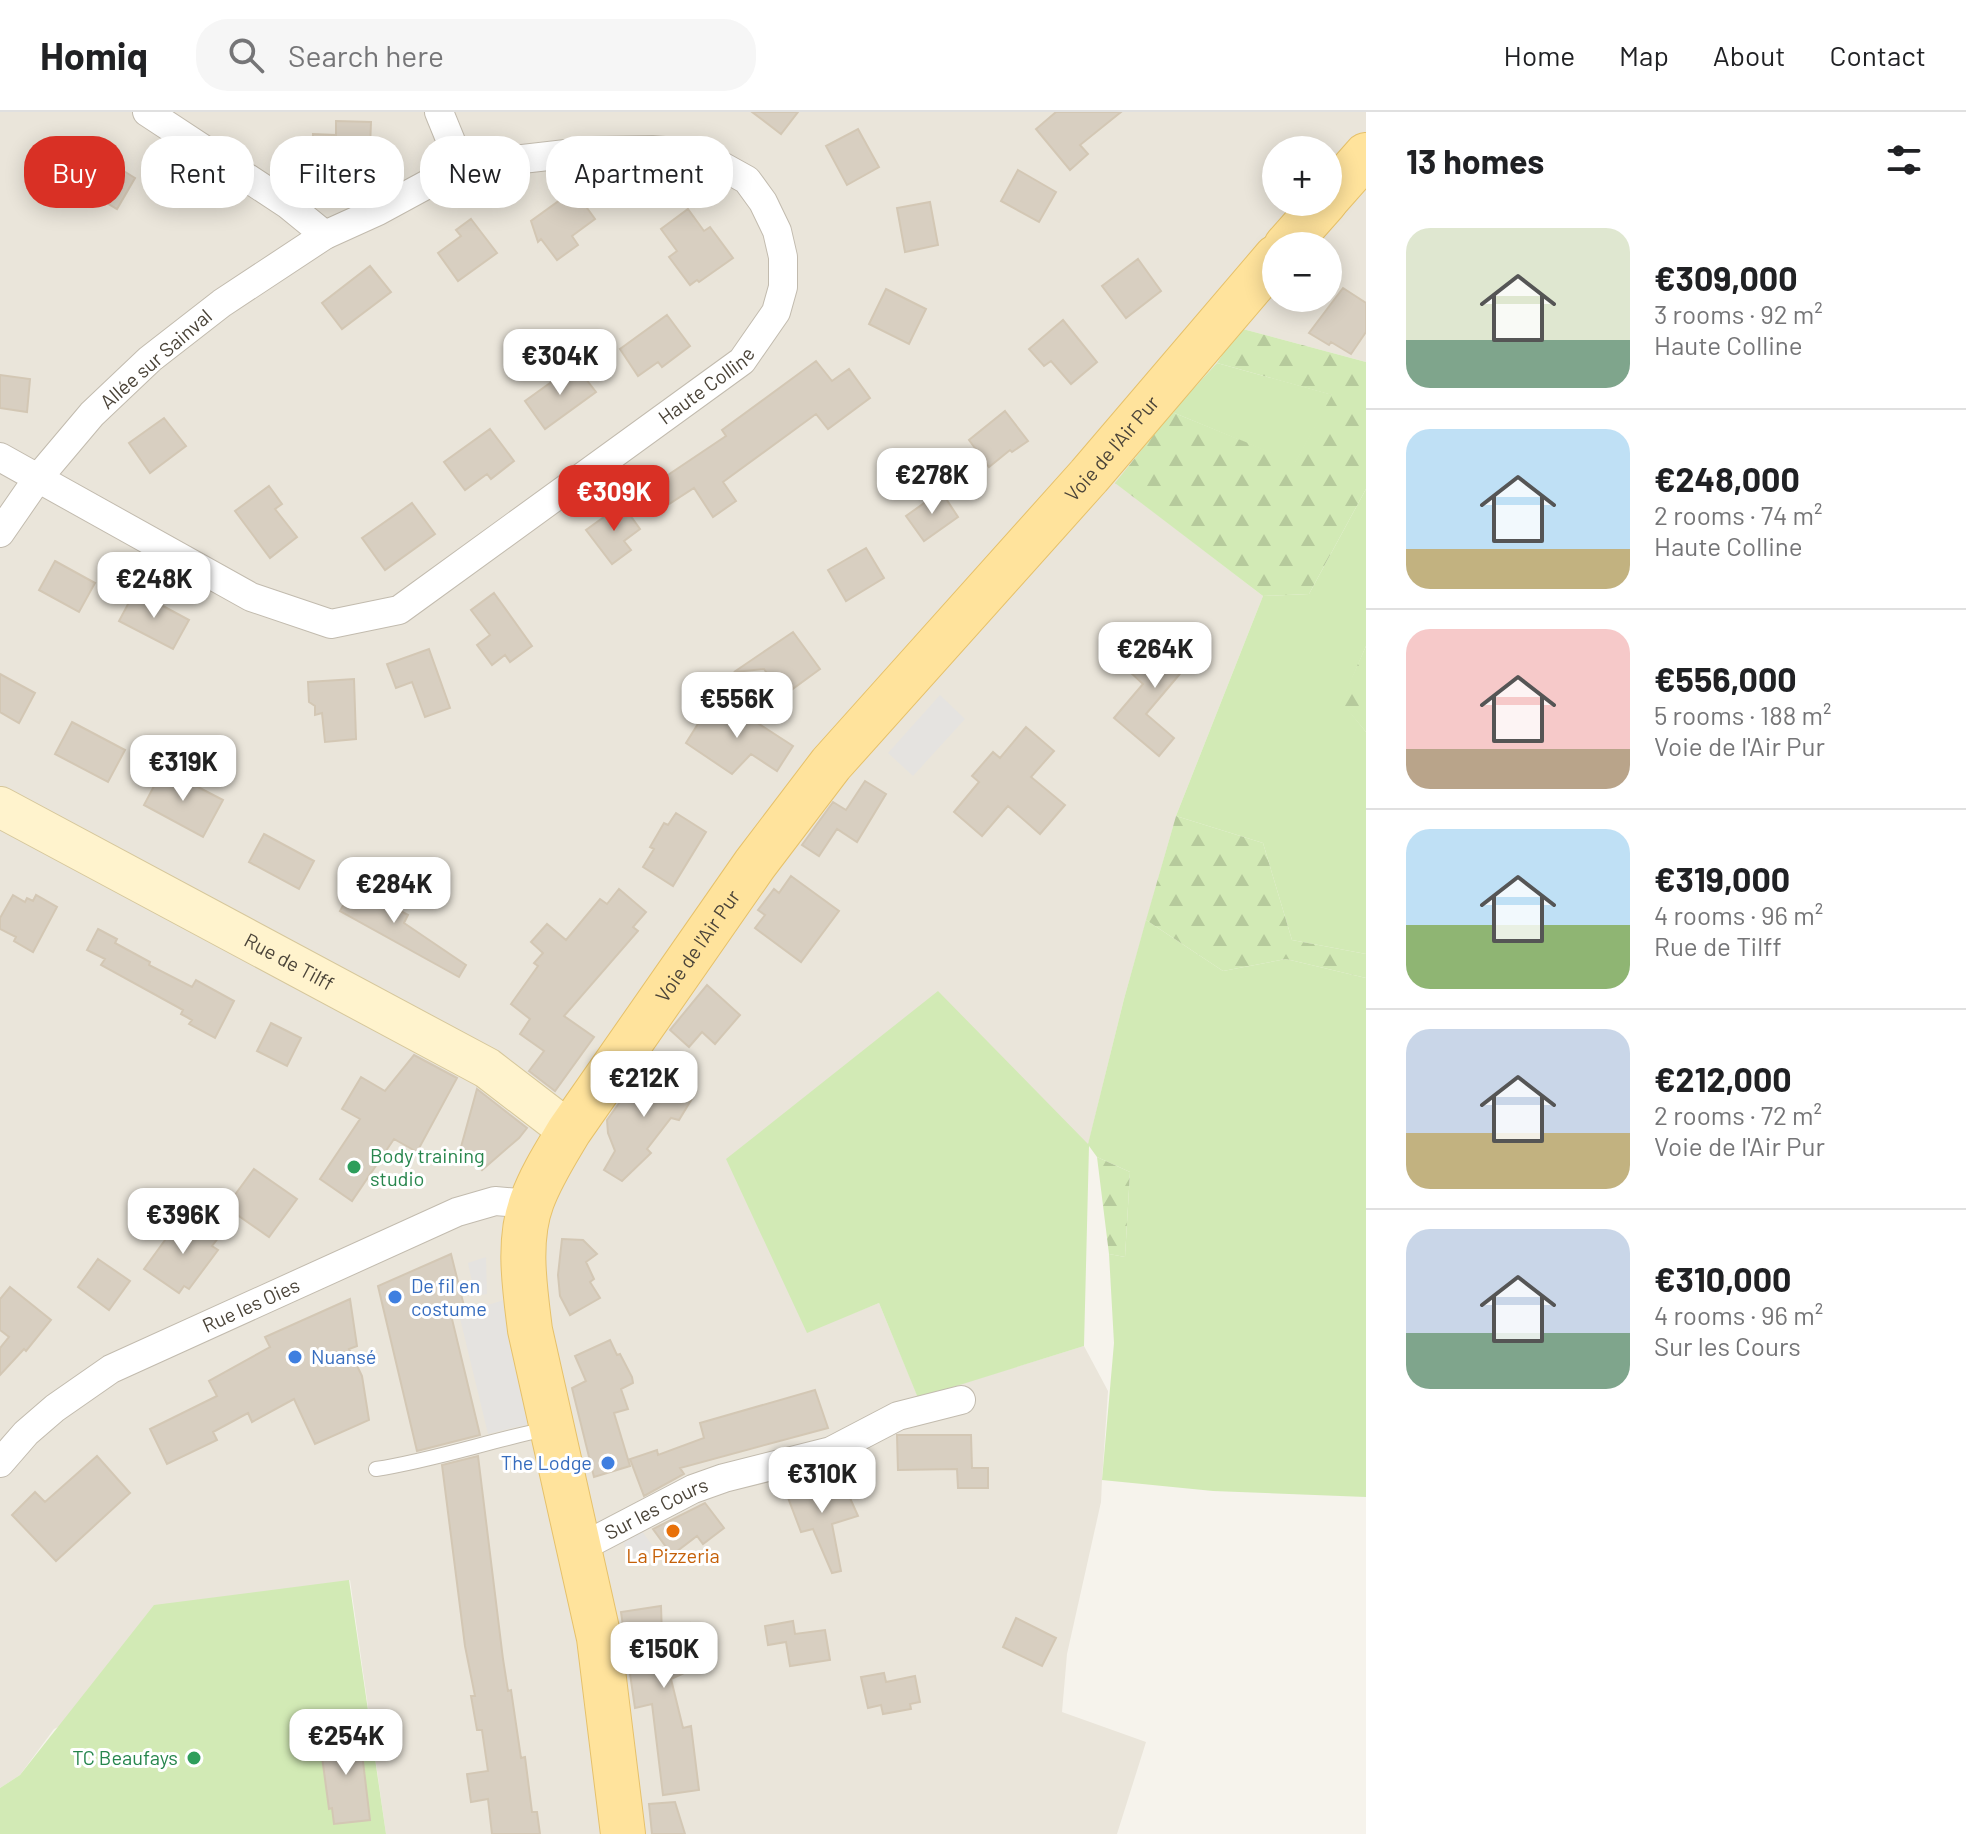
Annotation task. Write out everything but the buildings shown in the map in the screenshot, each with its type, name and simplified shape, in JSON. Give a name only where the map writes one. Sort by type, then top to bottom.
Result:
[{"type":"main road","points":[[1342,182],[1366,155]]},
{"type":"main road","points":[[1298,232],[1312,216]]},
{"type":"main road","name":"Voie de l'Air Pur","points":[[623,1834],[607,1696],[580,1548],[530,1330],[524,1282],[524,1247],[531,1204],[548,1166],[569,1131],[755,864],[831,764],[1089,476],[1262,273]]},
{"type":"main road","name":"Rue de Tilff","points":[[0,807],[487,1068],[569,1131]]},
{"type":"street","points":[[147,112],[287,204],[325,235]]},
{"type":"street","points":[[439,112],[449,136]]},
{"type":"street","name":"Haute Colline","points":[[38,478],[251,597],[331,624],[399,610],[742,361],[776,312],[783,287],[783,257],[777,231],[763,202],[747,180],[690,153],[592,151],[530,158]]},
{"type":"street","name":"Allée sur Sainval","points":[[0,533],[38,478],[92,414],[150,359],[222,303],[325,235],[420,188]]},
{"type":"street","points":[[0,457],[38,478]]},
{"type":"street","name":"Rue les Oies","points":[[0,1463],[26,1433],[55,1408],[111,1369],[457,1212],[495,1201],[531,1204]]},
{"type":"street","name":"Sur les Cours","points":[[580,1548],[693,1489],[831,1451],[898,1416],[961,1400]]},
{"type":"lane","points":[[376,1469],[423,1462],[485,1442],[552,1427]]},
{"type":"shaded area","points":[[0,112],[1366,112],[1366,362],[1239,328],[1217,363],[1172,412],[1116,483],[1263,596],[1176,816],[1124,999],[1088,1145],[806,1332],[879,1303],[918,1397],[1084,1346],[1108,1391],[1101,1502],[1067,1654],[1062,1712],[1146,1742],[1117,1834],[636,1834],[549,1329],[540,1242],[563,1167],[591,1127],[0,792]]},
{"type":"shaded area","points":[[940,695],[965,719],[913,776],[888,753]]},
{"type":"shaded area","points":[[0,817],[482,1074],[543,1132],[525,1170],[562,1513],[611,1834],[386,1834],[350,1580],[54,1729],[20,1775],[0,1788]]},
{"type":"shaded area","points":[[486,1257],[487,1294],[475,1296],[468,1263]]},
{"type":"shaded area","points":[[507,1299],[537,1422],[488,1434],[459,1314]]},
{"type":"shaded area","points":[[641,1530],[661,1557],[627,1562],[624,1543]]},
{"type":"green space","points":[[1239,328],[1366,362],[1366,489],[1309,594],[1263,596],[1115,483],[1172,412],[1295,462],[1332,395],[1217,363]]},
{"type":"green space","points":[[1217,363],[1333,395],[1295,463],[1172,412]]},
{"type":"green space","points":[[1366,489],[1366,646],[1342,702],[1366,732],[1366,954],[1292,940],[1263,843],[1176,816],[1263,596],[1309,594]]},
{"type":"green space","points":[[1366,646],[1366,732],[1341,702]]},
{"type":"green space","points":[[1176,816],[1263,843],[1292,940],[1366,954],[1366,978],[1286,959],[1223,971],[1146,920]]},
{"type":"green space","points":[[1146,920],[1223,971],[1286,959],[1366,978],[1366,1497],[1213,1491],[1102,1480],[1114,1343],[1109,1254],[1125,1257],[1130,1172],[1097,1157],[1089,1146],[1084,1346],[918,1398],[879,1303],[807,1333],[726,1159],[938,991],[1088,1144]]},
{"type":"green space","points":[[1097,1157],[1130,1172],[1125,1257],[1109,1254]]},
{"type":"green space","points":[[349,1580],[386,1834],[0,1834],[0,1788],[20,1775],[154,1605]]},
{"type":"place","name":"Body training studio","points":[[354,1167]]},
{"type":"place","name":"De fil en costume","points":[[395,1297]]},
{"type":"place","name":"Nuansé","points":[[295,1357]]},
{"type":"place","name":"The Lodge","points":[[608,1463]]},
{"type":"place","name":"La Pizzeria","points":[[673,1531]]},
{"type":"place","name":"TC Beaufays","points":[[194,1758]]}]
